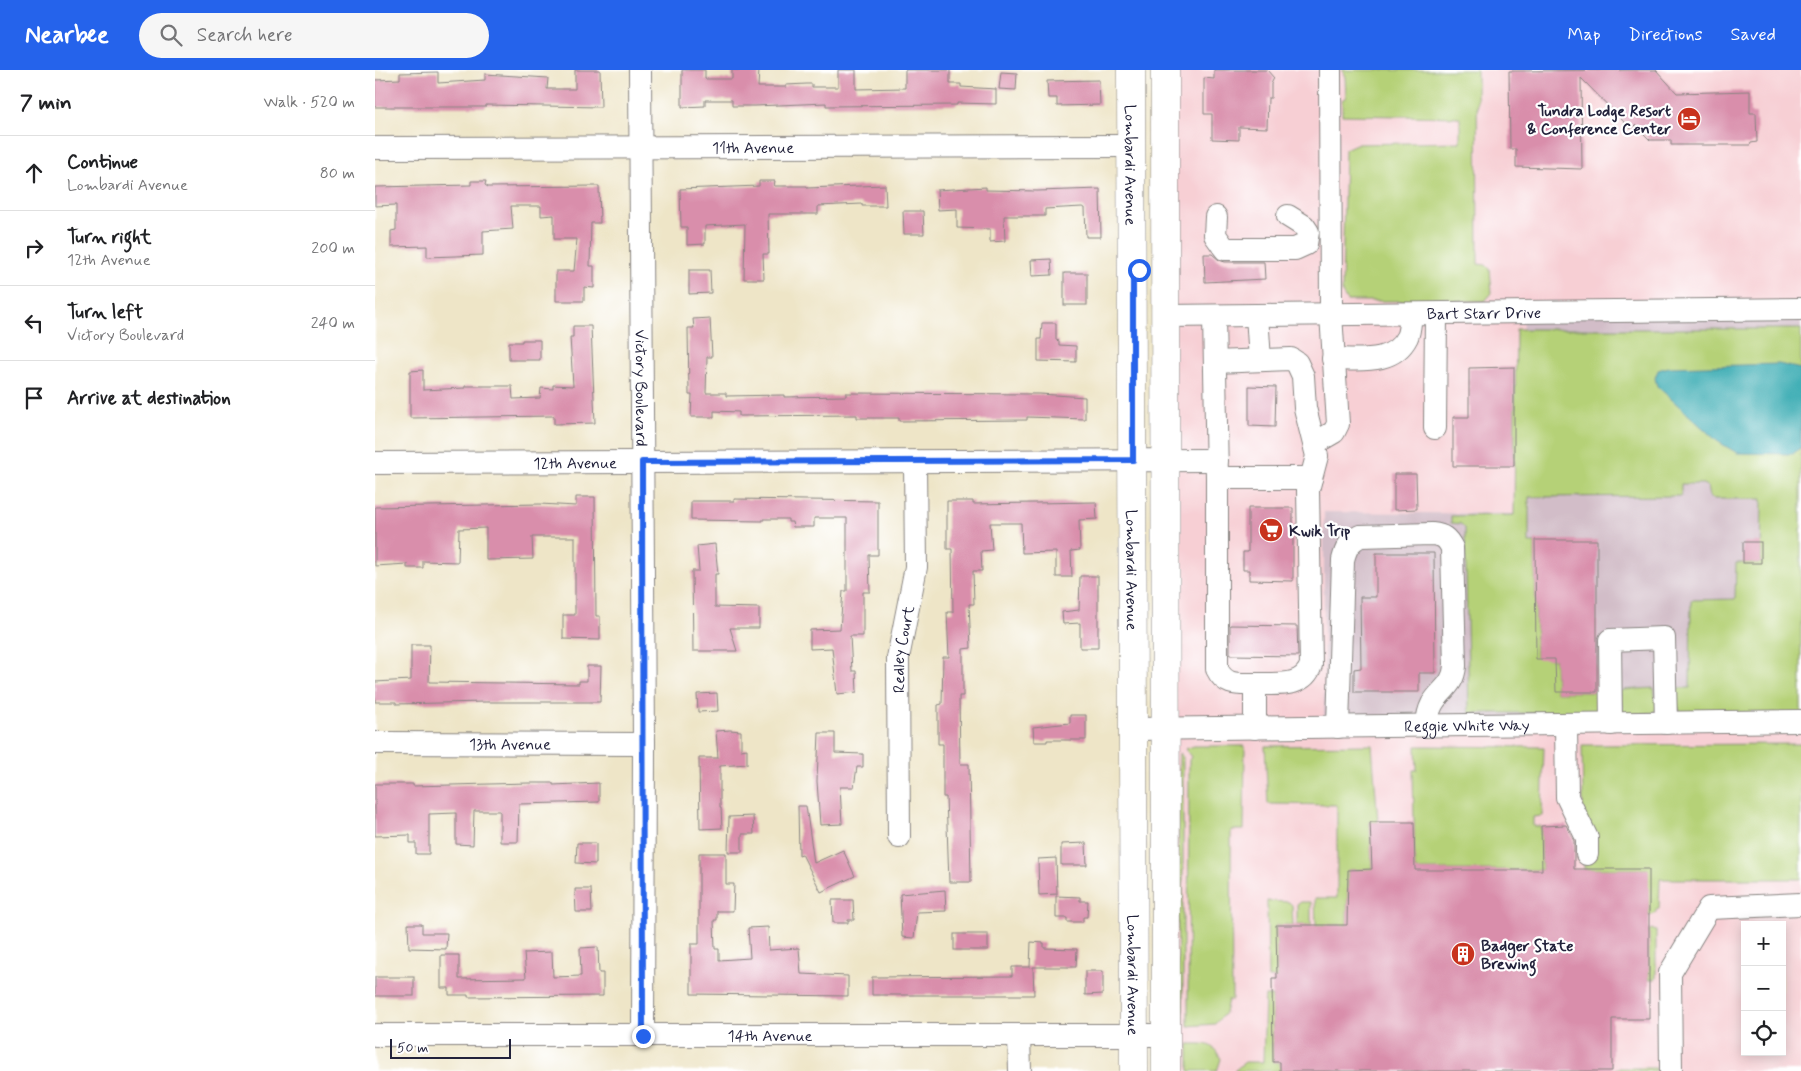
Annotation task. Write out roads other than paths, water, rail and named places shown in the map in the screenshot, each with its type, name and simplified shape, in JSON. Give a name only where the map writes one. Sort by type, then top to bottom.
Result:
[{"type":"main road","name":"Lombardi Avenue","points":[[1131,70],[1134,1071]]},
{"type":"main road","name":"Lombardi Avenue","points":[[1165,70],[1166,1071]]},
{"type":"main road","points":[[1133,265],[1142,274],[1148,311],[1153,315],[1166,316]]},
{"type":"street","name":"Victory Boulevard","points":[[639,70],[644,744],[643,1036]]},
{"type":"street","points":[[1315,443],[1334,432],[1338,424],[1331,314],[1331,70]]},
{"type":"street","name":"11th Avenue","points":[[375,148],[1131,146]]},
{"type":"street","points":[[1216,217],[1215,235],[1225,249],[1295,249],[1305,244],[1308,232],[1304,226],[1288,216]]},
{"type":"street","name":"Bart Starr Drive","points":[[1166,316],[1801,308]]},
{"type":"street","points":[[1333,359],[1380,359],[1388,356],[1408,336],[1411,314]]},
{"type":"street","points":[[1435,428],[1436,314]]},
{"type":"street","points":[[1257,315],[1260,360]]},
{"type":"street","points":[[1214,316],[1217,469],[1217,669],[1221,678],[1230,684],[1295,682],[1302,680],[1308,674],[1311,665],[1308,490],[1317,456],[1305,408],[1301,369],[1291,359],[1215,362]]},
{"type":"street","name":"12th Avenue","points":[[375,463],[1165,460],[1217,469],[1311,478]]},
{"type":"street","name":"Redley Court","points":[[899,838],[898,658],[916,567],[915,462]]},
{"type":"street","points":[[1338,727],[1343,560],[1346,548],[1360,536],[1432,534],[1442,535],[1448,540],[1452,548],[1455,666],[1451,682],[1436,696],[1430,705],[1427,726]]},
{"type":"street","points":[[1611,724],[1610,640],[1664,638],[1666,723]]},
{"type":"street","points":[[1255,684],[1255,728]]},
{"type":"street","name":"Reggie White Way","points":[[1133,729],[1801,721]]},
{"type":"street","points":[[1566,724],[1567,797],[1587,838],[1587,854]]},
{"type":"street","name":"13th Avenue","points":[[375,744],[644,744]]},
{"type":"street","points":[[1671,1071],[1670,973],[1709,908],[1801,904]]},
{"type":"street","name":"14th Avenue","points":[[375,1035],[1166,1035]]},
{"type":"street","points":[[1019,1036],[1020,1071]]},
{"type":"water","points":[[1779,364],[1801,369],[1801,447],[1793,454],[1737,453],[1717,441],[1657,386],[1655,378],[1658,370],[1668,367]]},
{"type":"place","name":"Tundra Lodge Resort & Conference Center","points":[[1689,119]]},
{"type":"place","name":"Kwik Trip","points":[[1271,530]]},
{"type":"place","name":"Badger State Brewing","points":[[1463,954]]}]
